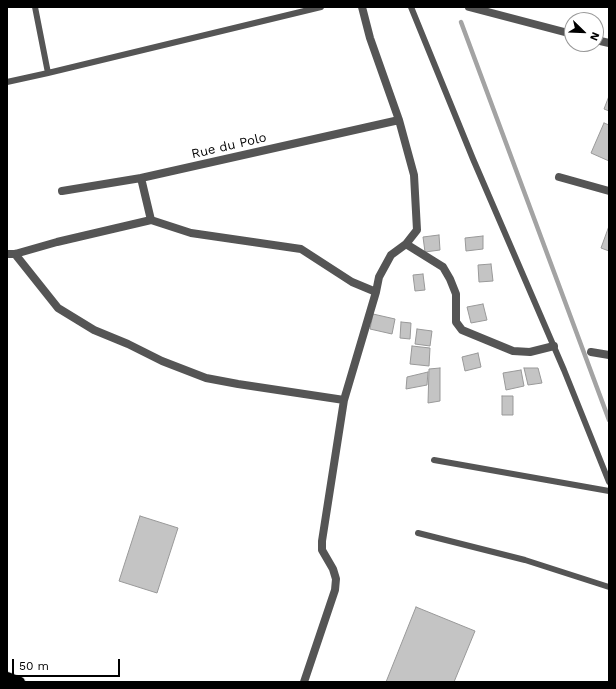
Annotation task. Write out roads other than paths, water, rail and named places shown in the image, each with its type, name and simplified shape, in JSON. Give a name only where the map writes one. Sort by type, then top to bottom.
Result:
[{"type":"main road","points":[[7,677],[20,682]]},
{"type":"street","points":[[304,682],[335,590],[336,579],[333,569],[322,550],[322,542],[344,400],[376,292],[379,277],[391,255],[406,244],[417,230],[414,175],[399,120],[370,38],[362,7]]},
{"type":"street","points":[[469,7],[564,32]]},
{"type":"street","name":"Rue du Polo","points":[[62,191],[141,178],[399,120]]},
{"type":"street","points":[[559,177],[609,191]]},
{"type":"street","points":[[141,178],[151,220]]},
{"type":"street","points":[[344,400],[206,378],[162,361],[128,344],[94,330],[58,308],[11,254],[151,220],[191,233],[301,249],[352,282],[376,292]]},
{"type":"street","points":[[406,244],[443,267],[456,294],[456,322],[462,330],[513,351],[530,352],[554,346]]},
{"type":"street","points":[[591,352],[609,355]]},
{"type":"lane","points":[[35,7],[48,73]]},
{"type":"lane","points":[[7,82],[321,7]]},
{"type":"lane","points":[[411,7],[473,159],[554,346],[609,482]]},
{"type":"lane","points":[[434,460],[609,491]]},
{"type":"lane","points":[[418,533],[525,560],[609,587]]},
{"type":"waterway","points":[[461,22],[609,420]]}]
